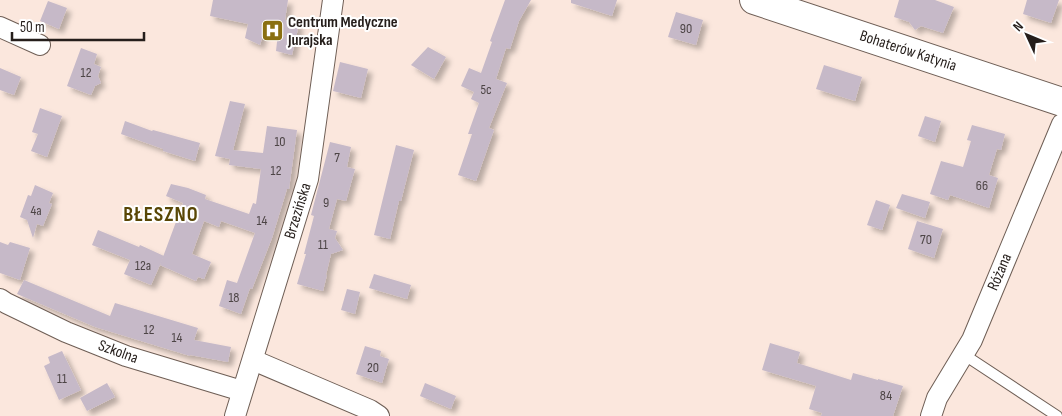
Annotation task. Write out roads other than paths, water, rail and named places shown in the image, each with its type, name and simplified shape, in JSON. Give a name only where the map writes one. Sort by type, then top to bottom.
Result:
[{"type":"street","name":"Brzezińska","points":[[234,416],[308,179],[332,0]]},
{"type":"street","name":"Bohaterów Katynia","points":[[754,0],[1062,102]]},
{"type":"street","points":[[0,27],[40,45]]},
{"type":"street","name":"Różana","points":[[931,416],[937,398],[972,340],[1062,124]]},
{"type":"street","name":"Szkolna","points":[[0,299],[66,332],[126,356],[242,391]]},
{"type":"street","points":[[253,360],[370,410],[379,416]]},
{"type":"lane","points":[[964,354],[1057,416]]},
{"type":"place","name":"Centrum Medyczne Jurajska","points":[[272,31]]},
{"type":"district","name":"BŁESZNO","points":[[161,214]]}]
